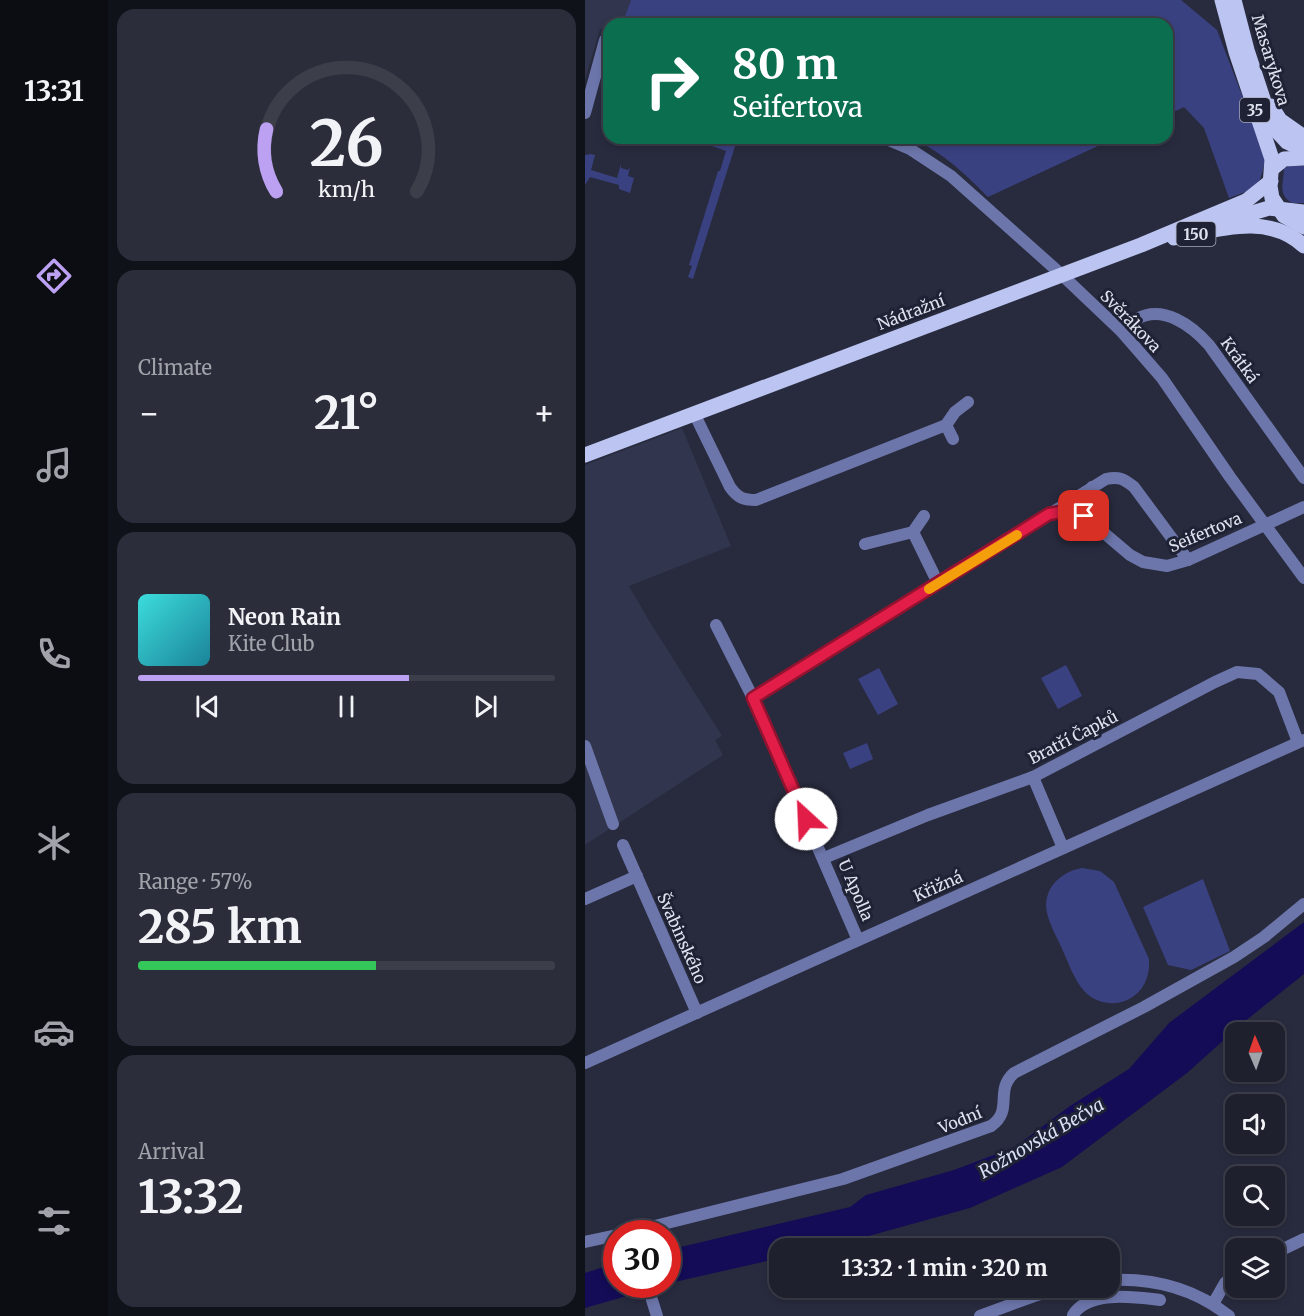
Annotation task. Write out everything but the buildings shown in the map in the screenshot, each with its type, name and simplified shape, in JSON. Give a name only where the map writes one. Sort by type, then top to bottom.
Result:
[{"type":"main road","name":"Masarykova","points":[[1222,0],[1236,52],[1271,154],[1272,175]]},
{"type":"main road","name":"Masarykova","points":[[1234,0],[1255,77],[1272,126],[1287,142],[1304,150]]},
{"type":"main road","name":"35","points":[[1255,77],[1280,120],[1304,137]]},
{"type":"main road","name":"Nádražní","points":[[585,455],[1141,244],[1246,201],[1272,175],[1284,159],[1304,158]]},
{"type":"main road","name":"35","points":[[1272,175],[1271,194],[1278,208]]},
{"type":"main road","name":"Nádražní","points":[[1141,244],[1266,209],[1278,208]]},
{"type":"main road","points":[[1278,208],[1304,212]]},
{"type":"main road","points":[[1278,208],[1284,216],[1304,227]]},
{"type":"main road","name":"150","points":[[1141,244],[1233,227],[1252,226],[1281,231],[1304,246]]},
{"type":"street","points":[[585,113],[603,54]]},
{"type":"street","name":"Svěrákova","points":[[898,144],[910,149],[951,176],[1062,274],[1122,332],[1162,378],[1264,525],[1304,578]]},
{"type":"street","name":"Krátká","points":[[1122,332],[1138,318],[1159,313],[1180,321],[1196,331],[1209,345],[1304,478]]},
{"type":"street","points":[[695,413],[730,487],[738,497],[756,500],[946,425],[955,412],[968,402]]},
{"type":"street","points":[[946,425],[953,439]]},
{"type":"street","points":[[753,698],[1106,479],[1123,478],[1134,487],[1188,560]]},
{"type":"street","points":[[1092,488],[1090,497],[1094,523]]},
{"type":"street","name":"Seifertova","points":[[1049,514],[1067,511],[1084,516],[1130,555],[1143,562],[1167,566],[1188,560],[1304,507]]},
{"type":"street","points":[[865,544],[913,532],[924,516]]},
{"type":"street","points":[[913,532],[938,583]]},
{"type":"street","name":"U Apolla","points":[[716,625],[753,698],[858,940]]},
{"type":"street","name":"Bratří Čapků","points":[[824,858],[928,815],[1033,777],[1237,672],[1258,674],[1279,692],[1301,741]]},
{"type":"street","name":"Křižná","points":[[585,1063],[1301,741]]},
{"type":"street","points":[[585,746],[613,824]]},
{"type":"street","points":[[1033,777],[1063,848]]},
{"type":"street","name":"Švabinského","points":[[623,845],[692,987],[697,1013]]},
{"type":"street","points":[[585,899],[637,876]]},
{"type":"street","name":"Vodní","points":[[679,1220],[843,1179],[991,1126],[1003,1112],[1004,1087],[1014,1073],[1144,1007],[1234,957],[1264,937],[1304,904]]},
{"type":"street","points":[[585,1242],[603,1238]]},
{"type":"street","points":[[1285,1248],[1304,1239]]},
{"type":"street","points":[[1120,1279],[1160,1284],[1190,1293],[1213,1304],[1229,1316]]},
{"type":"street","points":[[1213,1304],[1225,1284]]},
{"type":"street","points":[[1070,1316],[1081,1305],[1095,1300],[1129,1297],[1160,1300]]},
{"type":"street","points":[[980,1316],[1009,1311],[1039,1298]]},
{"type":"street","points":[[652,1300],[657,1316]]},
{"type":"shaded area","points":[[585,0],[631,0],[624,18],[603,18],[603,30],[600,29],[585,80]]},
{"type":"shaded area","points":[[631,0],[1181,0],[1217,30],[1266,158],[1260,180],[1248,191],[1229,198],[1204,128],[1184,107],[1173,112],[1173,18],[624,18]]},
{"type":"shaded area","points":[[706,144],[736,144],[693,279],[688,277],[692,266],[689,265],[726,151]]},
{"type":"shaded area","points":[[922,144],[1102,144],[988,197],[942,155]]},
{"type":"shaded area","points":[[585,155],[595,155],[591,170],[617,178],[621,164],[621,168],[628,170],[630,167],[628,176],[634,178],[630,193],[619,189],[619,185],[590,177],[585,185]]},
{"type":"shaded area","points":[[1292,165],[1304,166],[1304,203],[1292,203],[1284,196],[1284,168]]},
{"type":"shaded area","points":[[682,428],[731,546],[629,586],[722,736],[715,740],[723,755],[585,845],[585,465]]},
{"type":"shaded area","points":[[1066,665],[1082,696],[1058,709],[1041,678]]},
{"type":"shaded area","points":[[879,668],[898,704],[878,715],[858,679]]},
{"type":"shaded area","points":[[867,743],[873,759],[850,769],[843,753]]},
{"type":"shaded area","points":[[1082,868],[1100,871],[1114,882],[1149,959],[1148,974],[1144,984],[1134,996],[1122,1002],[1099,1001],[1085,991],[1075,977],[1048,918],[1047,896],[1054,883],[1067,873]]},
{"type":"shaded area","points":[[1203,879],[1230,951],[1191,970],[1168,965],[1143,907]]},
{"type":"water","name":"Rožnovská Bečva","points":[[1304,922],[1304,974],[1244,1022],[1225,1022],[1225,1039],[1187,1073],[1062,1167],[970,1208],[861,1238],[769,1238],[769,1261],[681,1281],[681,1247],[850,1207],[866,1195],[954,1170],[1015,1147],[1070,1106],[1129,1069],[1169,1023]]},
{"type":"water","points":[[603,1267],[603,1298],[620,1298],[585,1308],[585,1273]]},
{"type":"slow traffic","points":[[929,589],[1017,535]]},
{"type":"route","points":[[806,819],[753,698],[1049,514],[1067,511],[1084,516]]}]
